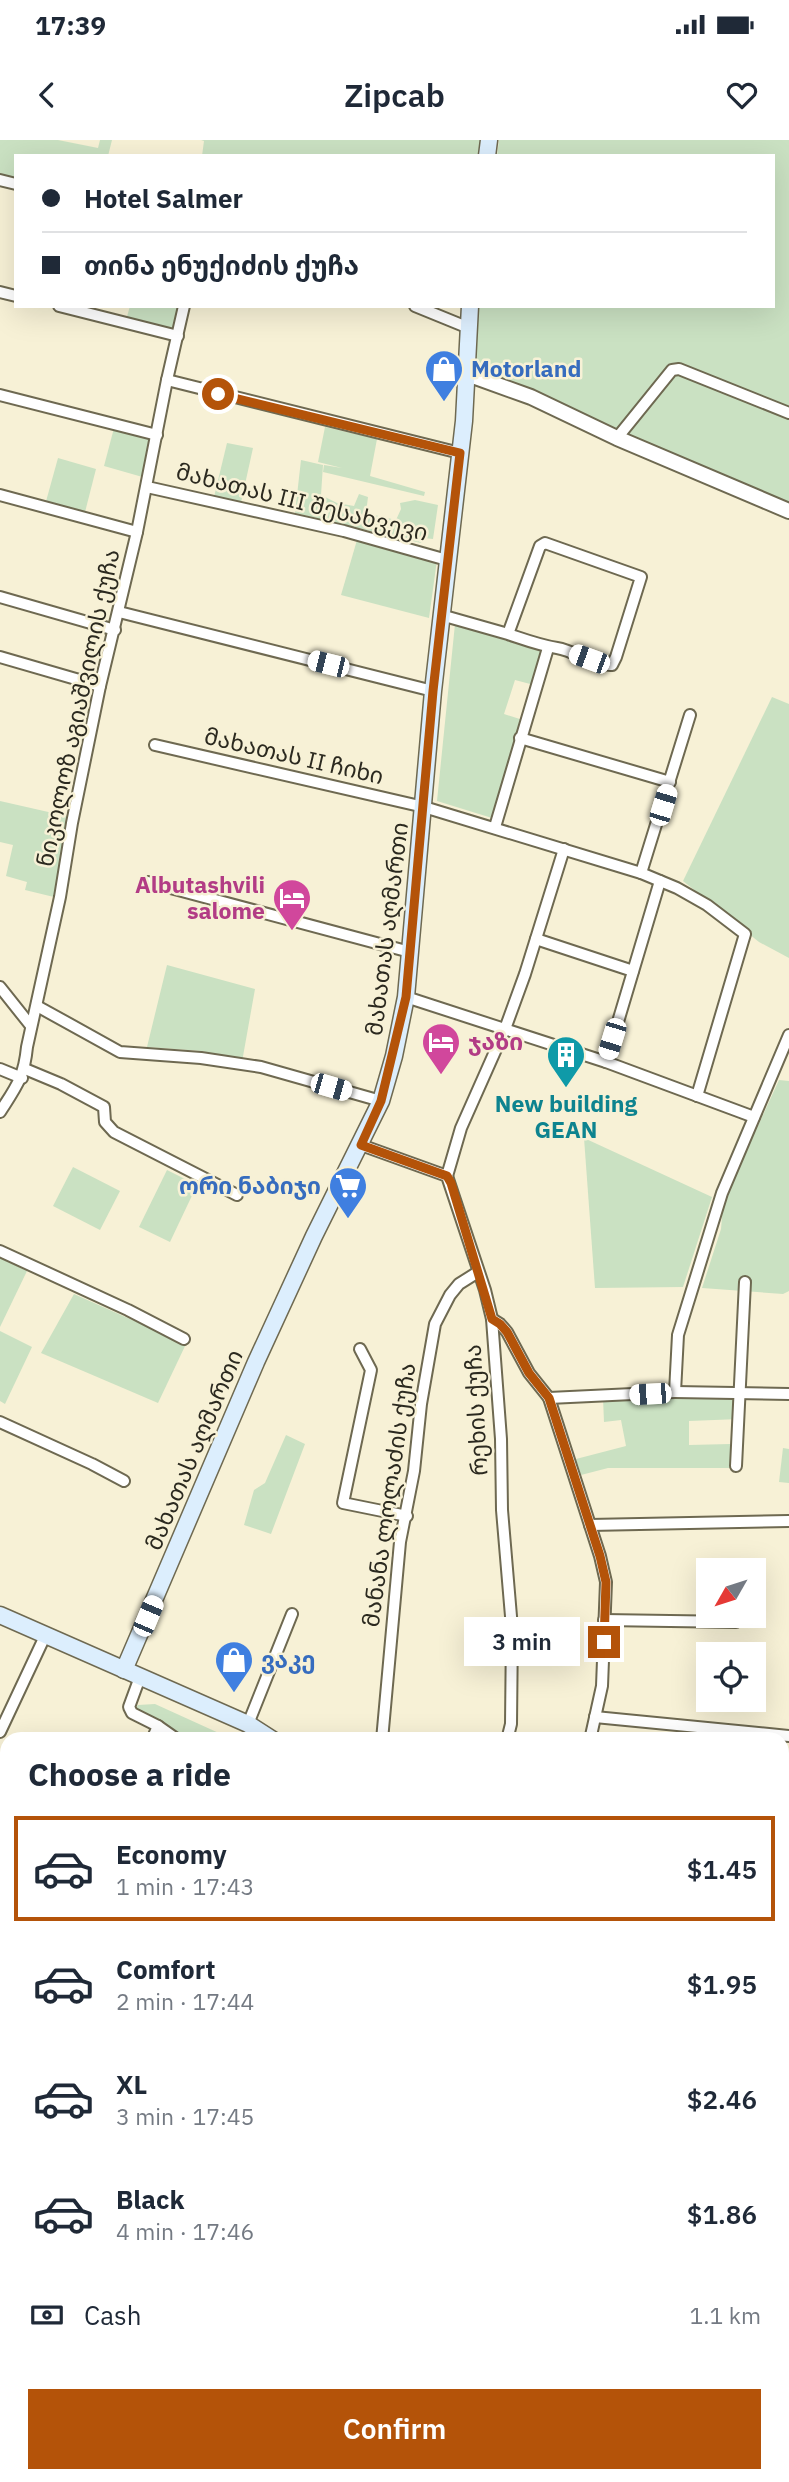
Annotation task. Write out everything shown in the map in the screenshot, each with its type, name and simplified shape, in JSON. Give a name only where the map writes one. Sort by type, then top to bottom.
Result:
[{"type":"main road","name":"მახათას აღმართი","points":[[124,1670],[256,1362],[381,1101],[406,997],[433,691],[460,453],[470,308]]},
{"type":"main road","points":[[0,1615],[140,1677],[250,1730]]},
{"type":"street","points":[[67,308],[178,336]]},
{"type":"street","name":"ნიკოლოზ აგიაშვილის ქუჩა","points":[[0,1112],[23,1073],[100,686],[147,487],[184,308]]},
{"type":"street","points":[[420,308],[469,328]]},
{"type":"street","points":[[617,438],[672,370],[679,369],[789,413]]},
{"type":"street","points":[[467,374],[531,397],[617,438],[789,511]]},
{"type":"street","points":[[167,380],[460,453]]},
{"type":"street","points":[[0,395],[157,435]]},
{"type":"street","name":"მახათას III შესახვევი","points":[[147,487],[344,531],[447,560]]},
{"type":"street","points":[[0,495],[137,532]]},
{"type":"street","points":[[441,615],[548,648],[557,648],[607,666],[612,665],[617,657],[641,577],[545,543],[540,547],[508,634]]},
{"type":"street","points":[[0,597],[115,630]]},
{"type":"street","points":[[119,612],[433,691]]},
{"type":"street","points":[[495,827],[548,648]]},
{"type":"street","points":[[0,657],[100,686]]},
{"type":"street","points":[[641,873],[690,715]]},
{"type":"street","points":[[520,738],[670,782]]},
{"type":"street","name":"მახათას II ჩიხი","points":[[155,745],[424,807],[495,827],[641,873],[707,905],[745,934],[697,1096]]},
{"type":"street","points":[[361,1145],[447,1176],[461,1128],[505,1029],[564,849]]},
{"type":"street","points":[[606,1062],[660,881]]},
{"type":"street","points":[[148,882],[410,952]]},
{"type":"street","points":[[536,939],[633,971]]},
{"type":"street","points":[[0,987],[31,1026]]},
{"type":"street","points":[[406,997],[606,1062],[754,1117]]},
{"type":"street","points":[[37,1006],[120,1052],[201,1058],[261,1067],[381,1101]]},
{"type":"street","points":[[675,1392],[678,1335],[722,1193],[789,1035]]},
{"type":"street","points":[[0,1069],[61,1084],[104,1107],[105,1122],[114,1132],[237,1195]]},
{"type":"street","name":"რეხის ქუჩა","points":[[447,1176],[492,1319],[501,1439],[502,1510],[513,1628],[509,1732]]},
{"type":"street","points":[[0,1251],[184,1339]]},
{"type":"street","name":"მანანა ლოლაძის ქუჩა","points":[[383,1732],[400,1542],[407,1516],[435,1324],[455,1290],[478,1272]]},
{"type":"street","points":[[736,1466],[745,1282]]},
{"type":"street","points":[[492,1319],[507,1332],[529,1373],[549,1398],[606,1582],[602,1686],[592,1732]]},
{"type":"street","points":[[360,1349],[371,1370],[343,1503],[407,1516]]},
{"type":"street","points":[[549,1398],[675,1392],[789,1394]]},
{"type":"street","points":[[0,1422],[124,1481]]},
{"type":"street","points":[[590,1525],[789,1521]]},
{"type":"street","points":[[250,1730],[292,1614]]},
{"type":"street","points":[[604,1620],[696,1621]]},
{"type":"street","points":[[0,1732],[46,1634]]},
{"type":"street","points":[[140,1677],[129,1707],[132,1713],[167,1732]]},
{"type":"street","points":[[595,1717],[748,1732]]},
{"type":"street","points":[[155,1732],[158,1726]]},
{"type":"green space","points":[[0,140],[58,140],[98,148],[100,140],[112,140],[108,154],[14,154],[14,178],[0,174]]},
{"type":"green space","points":[[201,140],[483,140],[482,154],[202,154],[204,141]]},
{"type":"green space","points":[[499,140],[789,140],[789,513],[468,378],[478,308],[775,308],[775,154],[497,154]]},
{"type":"green space","points":[[129,308],[179,308],[174,331],[126,320]]},
{"type":"green space","points":[[325,427],[377,439],[370,476],[425,492],[424,496],[323,472],[324,465],[342,468],[318,462]]},
{"type":"green space","points":[[114,428],[154,437],[146,478],[104,466]]},
{"type":"green space","points":[[227,443],[253,448],[240,507],[213,501]]},
{"type":"green space","points":[[58,458],[96,469],[84,516],[45,505]]},
{"type":"green space","points":[[301,460],[323,465],[321,495],[337,503],[354,506],[359,494],[368,497],[366,513],[396,520],[401,509],[400,503],[415,500],[438,505],[433,539],[424,538],[421,543],[295,513]]},
{"type":"green space","points":[[357,540],[437,560],[429,618],[341,595]]},
{"type":"green space","points":[[455,624],[542,650],[534,685],[515,680],[504,714],[523,720],[492,818],[437,801]]},
{"type":"green space","points":[[772,697],[789,704],[789,958],[759,942],[683,881]]},
{"type":"green space","points":[[0,801],[66,816],[58,898],[25,890],[27,882],[6,876],[13,845],[0,842]]},
{"type":"green space","points":[[167,965],[255,989],[242,1062],[202,1051],[147,1047]]},
{"type":"green space","points":[[779,1080],[789,1081],[789,1291],[783,1294],[702,1288],[721,1229],[724,1192],[740,1152],[756,1130]]},
{"type":"green space","points":[[584,1138],[712,1197],[683,1287],[595,1288]]},
{"type":"green space","points":[[73,1167],[120,1191],[100,1230],[53,1206]]},
{"type":"green space","points":[[167,1170],[197,1185],[170,1242],[139,1227]]},
{"type":"green space","points":[[0,1258],[27,1271],[0,1327]]},
{"type":"green space","points":[[74,1294],[186,1344],[158,1403],[41,1353]]},
{"type":"green space","points":[[0,1331],[32,1347],[5,1404],[0,1401]]},
{"type":"green space","points":[[603,1398],[740,1398],[740,1419],[689,1421],[689,1445],[730,1444],[730,1468],[608,1468],[581,1475],[576,1459],[626,1446],[621,1420],[604,1422]]},
{"type":"green space","points":[[286,1435],[305,1444],[271,1534],[244,1525],[254,1490],[265,1483]]},
{"type":"green space","points":[[783,1448],[789,1449],[789,1483],[779,1482]]},
{"type":"green space","points":[[155,1704],[217,1732],[177,1732],[135,1708],[138,1705]]},
{"type":"place","name":"Motorland","points":[[444,403]]},
{"type":"place","name":"Albutashvili salome","points":[[292,932]]},
{"type":"place","name":"ჯაზი","points":[[441,1076]]},
{"type":"place","name":"New building GEAN","points":[[566,1089]]},
{"type":"place","name":"ორი ნაბიჯი","points":[[348,1220]]},
{"type":"place","name":"ვაკე","points":[[234,1694]]},
{"type":"route","points":[[218,394],[460,453],[433,691],[403,1019],[381,1101],[361,1145],[447,1176],[451,1183],[492,1319],[507,1332],[529,1373],[549,1398],[606,1582],[604,1642]]}]
